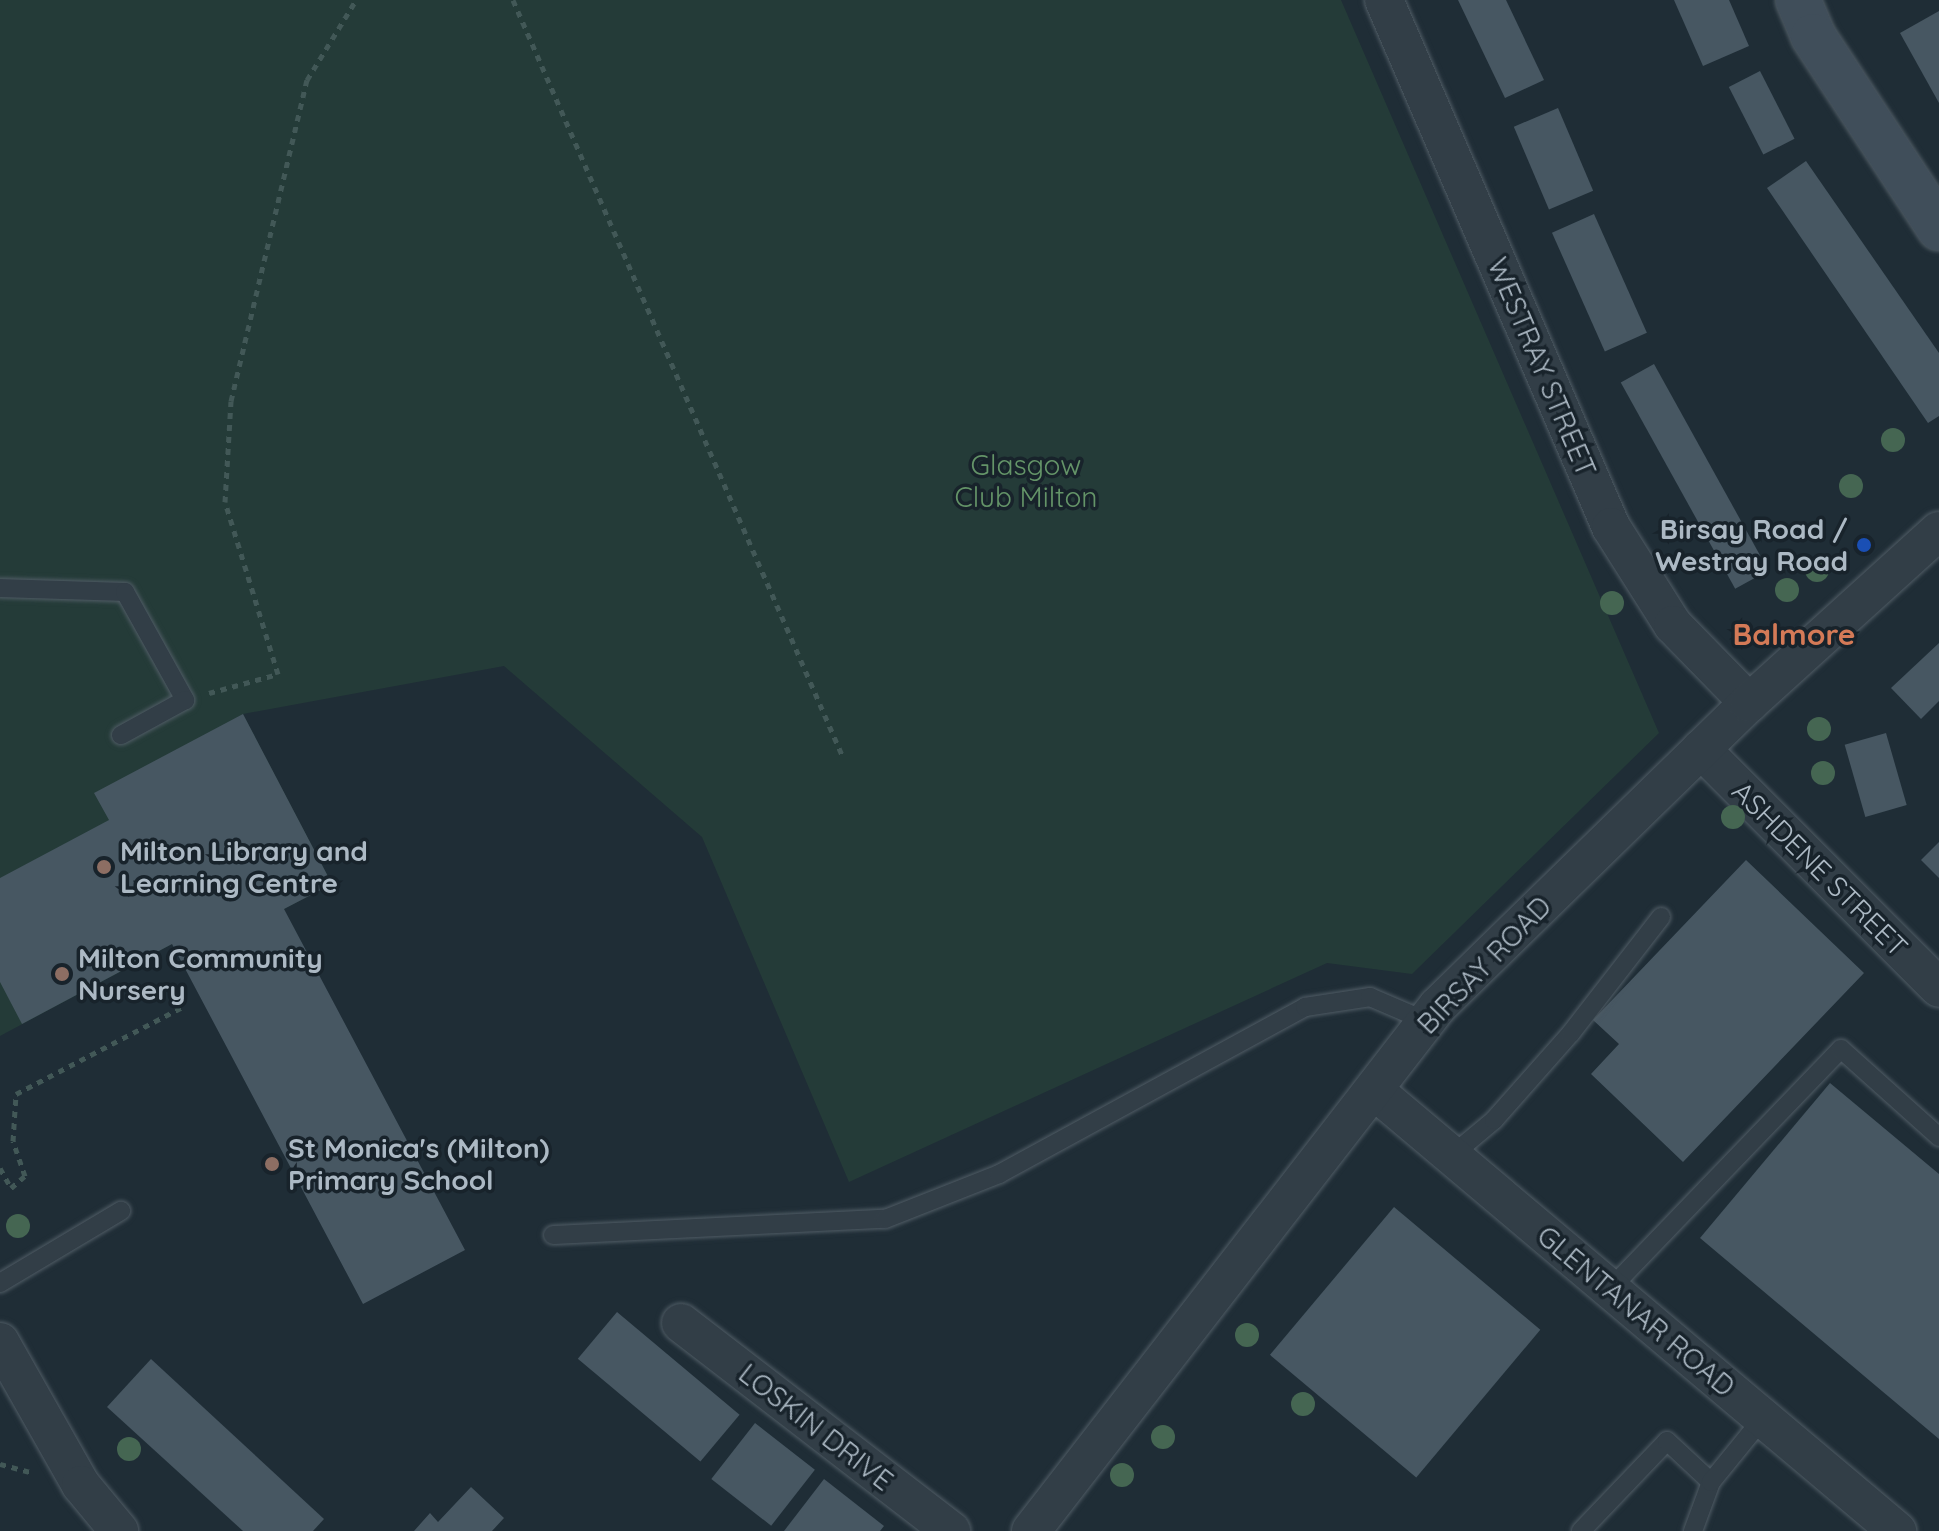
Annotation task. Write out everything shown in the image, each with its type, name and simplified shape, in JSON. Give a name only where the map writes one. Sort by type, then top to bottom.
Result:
[{"type":"street","name":"WESTRAY STREET","points":[[1384,0],[1611,527],[1673,625],[1749,703]]},
{"type":"street","points":[[1798,0],[1813,36],[1939,228]]},
{"type":"street","name":"BIRSAY ROAD","points":[[1031,1531],[1375,1091],[1426,1021],[1749,703],[1939,531]]},
{"type":"street","name":"ASHDENE STREET","points":[[1701,749],[1939,988]]},
{"type":"street","name":"GLENTANAR ROAD","points":[[1375,1091],[1897,1531]]},
{"type":"street","name":"LOSKIN DRIVE","points":[[681,1323],[951,1531]]},
{"type":"street","points":[[0,1342],[81,1485],[119,1531]]},
{"type":"lane","points":[[0,588],[125,592],[185,700],[121,735]]},
{"type":"lane","points":[[1451,1156],[1532,1077],[1661,917]]},
{"type":"lane","points":[[553,1235],[885,1219],[999,1174],[1305,1007],[1370,997],[1426,1021]]},
{"type":"lane","points":[[1610,1289],[1841,1049],[1939,1137]]},
{"type":"lane","points":[[0,1283],[121,1211]]},
{"type":"lane","points":[[1693,1531],[1711,1482],[1763,1418]]},
{"type":"lane","points":[[1581,1531],[1667,1441],[1711,1482]]},
{"type":"path","points":[[185,700],[278,674],[225,502],[231,401],[307,80],[356,0]]},
{"type":"path","points":[[513,0],[843,757]]},
{"type":"path","points":[[0,1168],[11,1188],[25,1176],[13,1141],[16,1094],[184,1006]]},
{"type":"green space","name":"Glasgow Club Milton","points":[[0,0],[1341,0],[1659,733],[1412,974],[1327,963],[849,1182],[702,837],[504,666],[243,714],[332,884],[284,909],[172,944],[0,1036]]},
{"type":"building","points":[[1458,0],[1506,0],[1544,80],[1505,98]]},
{"type":"building","points":[[1674,0],[1729,0],[1749,46],[1703,66]]},
{"type":"building","points":[[1939,11],[1939,103],[1900,33]]},
{"type":"building","points":[[1760,71],[1795,139],[1763,155],[1729,87]]},
{"type":"building","points":[[1558,108],[1593,191],[1549,210],[1514,127]]},
{"type":"building","points":[[1806,161],[1939,353],[1939,416],[1928,423],[1767,188]]},
{"type":"building","points":[[1594,214],[1647,333],[1605,351],[1552,233]]},
{"type":"building","points":[[1654,364],[1768,570],[1735,589],[1621,382]]},
{"type":"building","points":[[1939,643],[1939,701],[1921,719],[1891,688]]},
{"type":"building","points":[[243,714],[332,884],[284,909],[465,1250],[363,1304],[172,944],[22,1024],[0,982],[0,878],[109,820],[94,793]]},
{"type":"building","points":[[1886,733],[1907,805],[1865,817],[1845,745]]},
{"type":"building","points":[[1939,842],[1939,878],[1921,860]]},
{"type":"building","points":[[1746,860],[1864,973],[1683,1162],[1591,1074],[1619,1044],[1593,1020]]},
{"type":"building","points":[[1830,1083],[1939,1174],[1939,1439],[1700,1238]]},
{"type":"building","points":[[1394,1207],[1540,1330],[1416,1478],[1270,1355]]},
{"type":"building","points":[[617,1312],[740,1415],[700,1462],[578,1359]]},
{"type":"building","points":[[151,1359],[324,1519],[313,1531],[243,1531],[107,1407]]},
{"type":"building","points":[[755,1423],[815,1470],[771,1526],[711,1479]]},
{"type":"building","points":[[824,1479],[884,1526],[880,1531],[784,1531]]},
{"type":"building","points":[[471,1487],[504,1518],[492,1531],[414,1531],[430,1513],[438,1522]]},
{"type":"place","name":"Birsay Road / Westray Road","points":[[1864,545]]},
{"type":"place","name":"Milton Library and Learning Centre","points":[[104,867]]},
{"type":"place","name":"Milton Community Nursery","points":[[62,974]]},
{"type":"place","name":"St Monica's (Milton) Primary School","points":[[272,1164]]},
{"type":"district","name":"Balmore","points":[[1794,634]]}]
